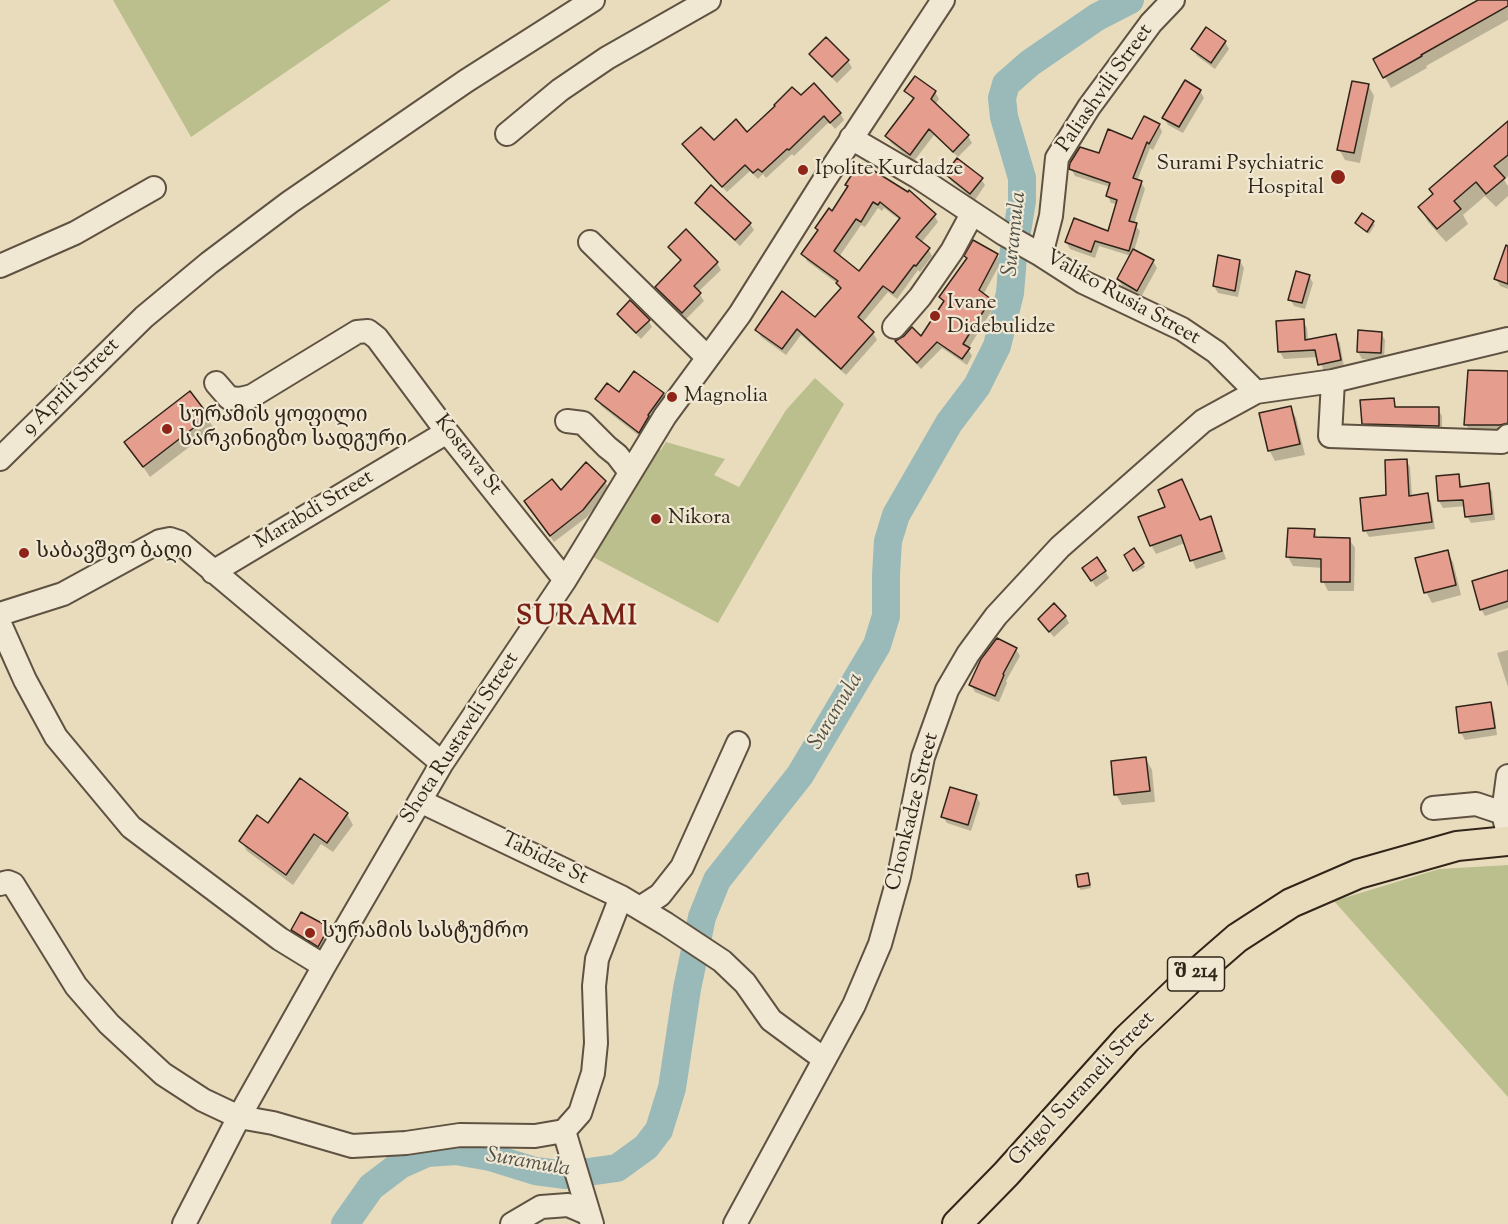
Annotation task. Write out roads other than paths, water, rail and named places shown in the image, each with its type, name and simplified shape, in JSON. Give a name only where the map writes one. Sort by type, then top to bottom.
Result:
[{"type":"main road","name":"Grigol Surameli Street","points":[[957,1224],[1006,1174],[1127,1039],[1191,978],[1237,939],[1291,903],[1358,874],[1457,846],[1508,841]]},
{"type":"street","name":"9 Aprili Street","points":[[0,459],[144,317],[209,263],[290,202],[466,81],[593,0]]},
{"type":"street","points":[[507,134],[560,90],[607,58],[710,0]]},
{"type":"street","name":"Shota Rustaveli Street","points":[[184,1224],[239,1117],[442,763],[565,580],[665,416],[740,314],[851,138],[943,0]]},
{"type":"street","name":"Paliashvili Street","points":[[1039,253],[1051,216],[1057,158],[1089,107],[1151,23],[1173,0]]},
{"type":"street","name":"Valiko Rusia Street","points":[[851,138],[918,177],[972,214],[1083,282],[1182,329],[1216,352],[1256,392]]},
{"type":"street","points":[[0,266],[75,233],[154,188]]},
{"type":"street","points":[[894,327],[920,297],[952,251],[972,214]]},
{"type":"street","points":[[590,242],[707,357]]},
{"type":"street","name":"Kostava St","points":[[216,383],[229,398],[240,399],[252,396],[357,332],[368,330],[377,338],[447,432],[565,580]]},
{"type":"street","points":[[1256,392],[1333,381],[1508,339]]},
{"type":"street","points":[[1333,381],[1330,436],[1502,442],[1508,436]]},
{"type":"street","name":"Chonkadze Street","points":[[735,1224],[854,1005],[880,944],[899,876],[923,757],[948,690],[968,654],[996,616],[1060,547],[1203,421],[1256,392]]},
{"type":"street","points":[[567,421],[583,423],[617,455],[630,472]]},
{"type":"street","name":"Marabdi Street","points":[[213,572],[447,432]]},
{"type":"street","points":[[0,614],[63,594],[160,541],[170,539],[179,542],[442,763]]},
{"type":"street","points":[[0,624],[25,680],[56,737],[131,827],[270,932],[324,966]]},
{"type":"street","points":[[0,884],[8,882],[13,884],[76,986],[109,1024],[163,1074],[203,1100],[239,1117],[273,1123],[352,1146],[406,1143],[460,1135],[535,1136],[564,1131],[580,1113],[593,1073],[596,1042],[594,986],[597,959],[630,903],[660,895],[682,867],[738,743]]},
{"type":"street","points":[[1505,824],[1508,776]]},
{"type":"street","name":"Tabidze St","points":[[420,801],[630,903],[666,924],[722,961],[745,983],[771,1020],[824,1059]]},
{"type":"street","points":[[1433,808],[1476,804],[1505,824]]},
{"type":"street","points":[[564,1131],[588,1213]]},
{"type":"street","points":[[512,1224],[541,1207],[568,1205],[588,1213]]},
{"type":"waterway","name":"Suramula","points":[[345,1224],[371,1187],[400,1165],[427,1153],[456,1151],[490,1157],[535,1171],[566,1175],[617,1168],[646,1147],[659,1130],[672,1088],[687,989],[702,917],[717,880],[800,775],[877,645],[886,616],[888,541],[896,515],[949,423],[977,386],[997,346],[1010,293],[1013,256],[1022,201],[1022,178],[1004,117],[1002,98],[1006,84],[1030,63],[1097,17],[1130,0]]},
{"type":"place","name":"Ipolite Kurdadze","points":[[803,170]]},
{"type":"place","name":"Surami Psychiatric Hospital","points":[[1338,177]]},
{"type":"place","name":"Ivane Didebulidze","points":[[935,316]]},
{"type":"place","name":"Magnolia","points":[[672,397]]},
{"type":"place","name":"სურამის ყოფილი სარკინიგზო სადგური","points":[[167,429]]},
{"type":"place","name":"Nikora","points":[[656,519]]},
{"type":"place","name":"საბავშვო ბაღი","points":[[24,553]]},
{"type":"place","name":"სურამის სასტუმრო","points":[[310,933]]},
{"type":"district","name":"SURAMI","points":[[577,619]]}]
